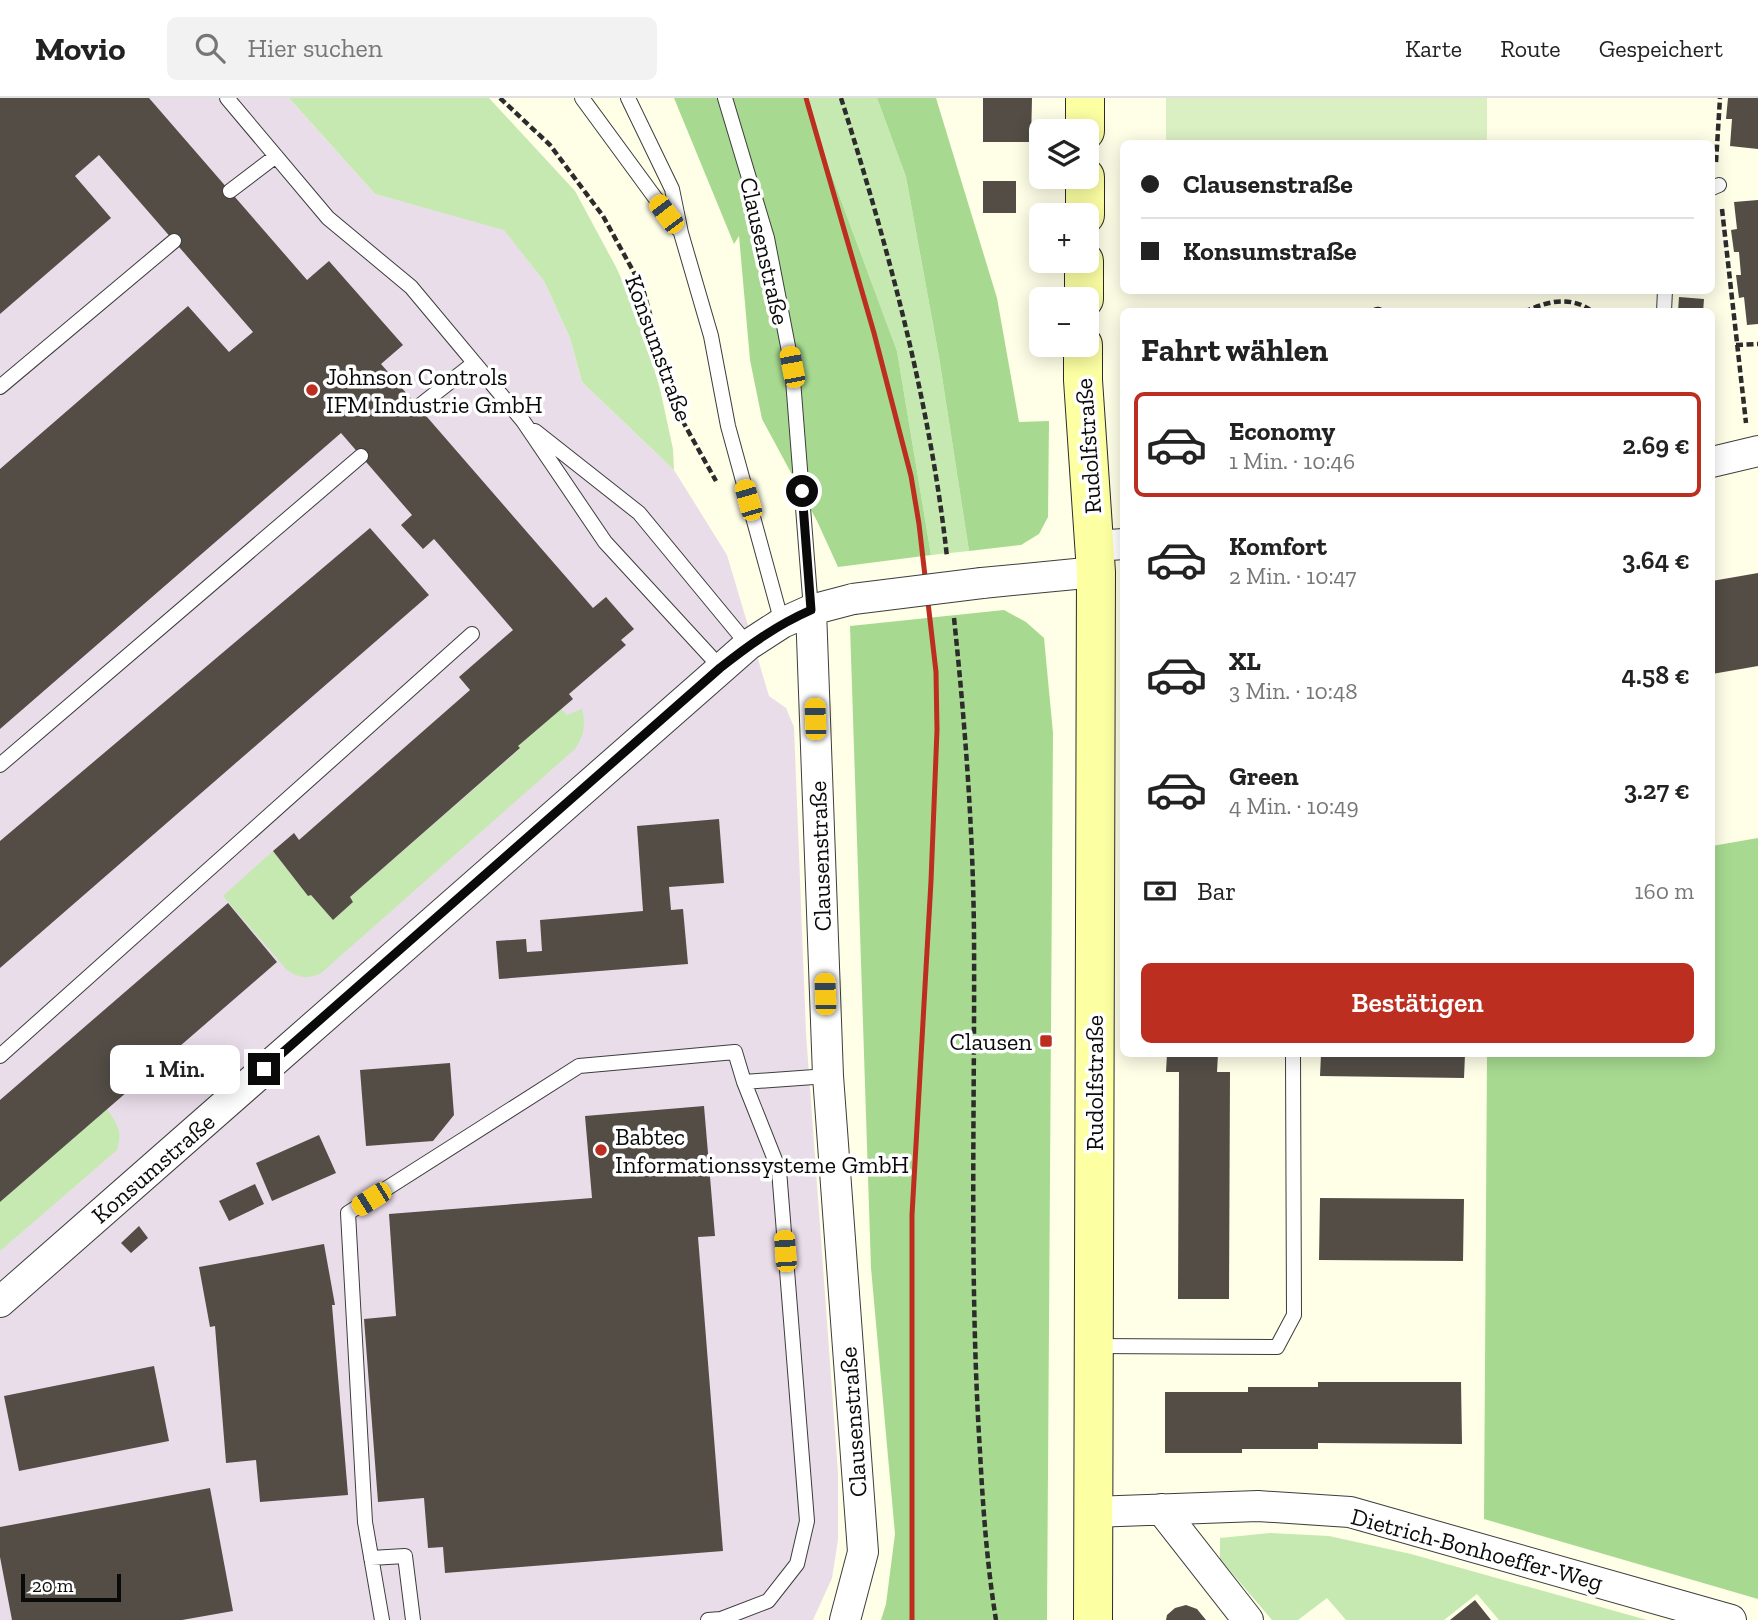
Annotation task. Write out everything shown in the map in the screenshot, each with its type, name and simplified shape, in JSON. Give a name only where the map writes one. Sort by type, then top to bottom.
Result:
[{"type":"street","points":[[1085,119],[1086,98]]},
{"type":"street","name":"Rudolfstraße","points":[[1083,357],[1083,380],[1105,554],[1093,1346],[1093,1620]]},
{"type":"street","points":[[1715,461],[1754,453]]},
{"type":"street","name":"Konsumstraße","points":[[0,1302],[748,645],[782,623],[811,610],[853,599],[982,583],[1105,554]]},
{"type":"street","name":"Clausenstraße","points":[[811,610],[828,1076],[863,1552],[845,1620]]},
{"type":"street","name":"Dietrich-Bonhoeffer-Weg","points":[[1092,1512],[1258,1506],[1350,1512],[1731,1620]]},
{"type":"street","points":[[1161,1509],[1248,1620]]},
{"type":"lane","points":[[227,98],[328,218],[411,287],[523,421],[605,542],[720,668]]},
{"type":"lane","points":[[582,98],[681,233]]},
{"type":"lane","points":[[628,98],[672,189],[681,233],[711,336],[728,426],[782,623]]},
{"type":"lane","name":"Clausenstraße","points":[[725,98],[767,238],[792,367],[811,610]]},
{"type":"lane","points":[[230,191],[276,156]]},
{"type":"lane","points":[[0,387],[174,241]]},
{"type":"lane","points":[[418,407],[474,363]]},
{"type":"lane","points":[[523,421],[639,513],[748,645]]},
{"type":"lane","points":[[0,765],[361,456]]},
{"type":"lane","points":[[0,1056],[472,634]]},
{"type":"lane","points":[[382,1620],[365,1522],[348,1213],[579,1066],[735,1052],[779,1170],[807,1521],[797,1564],[768,1601],[721,1619],[708,1620]]},
{"type":"lane","points":[[1093,1346],[1277,1347],[1294,1315],[1293,1057]]},
{"type":"lane","points":[[744,1082],[828,1076]]},
{"type":"lane","points":[[371,1558],[405,1556],[413,1620]]},
{"type":"path","name":"Konsumstraße","points":[[500,98],[551,145],[603,216],[643,289],[677,411],[718,486]]},
{"type":"path","points":[[842,98],[908,340],[930,442],[944,528]]},
{"type":"path","points":[[1720,98],[1715,186],[1736,345],[1754,453]]},
{"type":"path","points":[[1543,308],[1568,300],[1587,308]]},
{"type":"path","points":[[1736,345],[1758,344]]},
{"type":"path","points":[[957,643],[972,842],[972,1236],[975,1380],[983,1503],[996,1620]]},
{"type":"shaded area","points":[[0,98],[289,98],[375,194],[504,229],[544,281],[570,338],[582,382],[674,470],[727,555],[769,696],[786,708],[794,727],[806,1033],[838,1473],[838,1540],[832,1578],[813,1620],[0,1620]]},
{"type":"green space","points":[[289,98],[489,98],[575,191],[616,267],[639,317],[660,389],[673,449],[674,470],[582,382],[570,338],[544,281],[504,230],[375,194]]},
{"type":"green space","points":[[674,98],[803,98],[897,351],[931,555],[838,567],[817,521],[762,419],[750,360],[739,236],[734,244]]},
{"type":"green space","points":[[803,98],[877,98],[906,177],[939,357],[969,551],[931,555],[897,351]]},
{"type":"green space","points":[[877,98],[936,98],[997,298],[1019,422],[1049,421],[1048,517],[1039,534],[1021,545],[969,551],[939,357],[906,177]]},
{"type":"green space","points":[[1166,98],[1487,98],[1487,140],[1166,140]]},
{"type":"green space","points":[[1004,610],[1026,622],[1044,638],[1053,733],[1047,1620],[881,1620],[886,1604],[895,1534],[871,1268],[850,626]]},
{"type":"green space","points":[[561,709],[567,715],[582,709],[583,730],[575,749],[320,974],[303,977],[287,970],[223,896],[273,851],[308,896],[311,895],[333,920],[353,902],[350,897],[520,749],[518,746]]},
{"type":"green space","points":[[1758,838],[1758,1599],[1484,1519],[1487,1057],[1715,1057],[1715,845]]},
{"type":"green space","points":[[107,1109],[118,1128],[117,1150],[0,1251],[0,1202]]},
{"type":"green space","points":[[1270,1533],[1329,1536],[1411,1554],[1647,1620],[1499,1620],[1477,1594],[1444,1620],[1346,1620],[1327,1598],[1298,1620],[1272,1620],[1220,1559],[1220,1538]]},
{"type":"building","points":[[0,98],[149,98],[307,280],[329,261],[403,345],[381,364],[593,608],[606,597],[634,629],[621,640],[626,645],[569,694],[573,699],[350,897],[353,902],[333,920],[311,895],[308,896],[273,851],[294,833],[299,840],[470,690],[459,677],[513,630],[434,539],[423,549],[401,525],[412,515],[341,433],[0,729],[0,469],[188,306],[229,352],[253,332],[99,155],[75,176],[111,218],[0,314]]},
{"type":"building","points":[[983,98],[1032,98],[1029,142],[983,142]]},
{"type":"building","points":[[1728,98],[1758,98],[1758,149],[1730,146],[1732,119],[1726,119]]},
{"type":"building","points":[[983,181],[1016,181],[1016,213],[983,213]]},
{"type":"building","points":[[1758,200],[1758,324],[1747,325],[1744,297],[1739,298],[1736,275],[1741,275],[1739,252],[1734,252],[1731,230],[1737,229],[1734,202]]},
{"type":"building","points":[[1679,297],[1704,299],[1703,308],[1678,308]]},
{"type":"building","points":[[370,528],[429,595],[0,968],[0,841]]},
{"type":"building","points":[[1758,573],[1758,666],[1715,673],[1715,580]]},
{"type":"building","points":[[719,819],[724,883],[669,887],[671,910],[683,909],[688,964],[499,979],[496,941],[526,939],[527,952],[542,951],[540,920],[643,911],[637,826]]},
{"type":"building","points":[[228,903],[277,962],[0,1202],[0,1100]]},
{"type":"building","points":[[1167,1057],[1218,1057],[1217,1072],[1230,1072],[1229,1299],[1178,1299],[1179,1072],[1166,1072]]},
{"type":"building","points":[[1321,1057],[1465,1057],[1464,1078],[1320,1076]]},
{"type":"building","points":[[450,1063],[454,1115],[433,1141],[366,1146],[360,1070]]},
{"type":"building","points":[[704,1106],[715,1236],[698,1237],[723,1551],[445,1573],[443,1547],[428,1548],[424,1498],[378,1502],[364,1319],[396,1316],[389,1214],[592,1198],[585,1116]]},
{"type":"building","points":[[319,1135],[336,1173],[272,1201],[256,1163]]},
{"type":"building","points":[[255,1184],[264,1204],[229,1221],[219,1201]]},
{"type":"building","points":[[1320,1198],[1464,1199],[1463,1261],[1319,1260]]},
{"type":"building","points":[[139,1226],[148,1238],[131,1253],[121,1243]]},
{"type":"building","points":[[324,1244],[335,1305],[332,1305],[348,1495],[260,1502],[256,1460],[226,1463],[215,1326],[210,1327],[199,1267]]},
{"type":"building","points":[[154,1366],[169,1441],[19,1471],[4,1396]]},
{"type":"building","points":[[1318,1382],[1461,1382],[1462,1444],[1318,1443],[1318,1449],[1165,1453],[1165,1392],[1248,1392],[1248,1387],[1318,1387]]},
{"type":"building","points":[[210,1488],[233,1611],[182,1620],[12,1620],[0,1557],[0,1527]]},
{"type":"building","points":[[1475,1600],[1491,1620],[1450,1620]]},
{"type":"building","points":[[1186,1605],[1197,1609],[1206,1620],[1166,1620],[1167,1615],[1175,1608]]},
{"type":"railway","points":[[806,98],[874,333],[911,476],[936,672],[937,730],[931,881],[912,1215],[912,1620]]},
{"type":"place","name":"Johnson Controls IFM Industrie GmbH","points":[[312,390]]},
{"type":"place","name":"Clausen","points":[[1046,1041]]},
{"type":"place","name":"Babtec Informationssysteme GmbH","points":[[601,1150]]},
{"type":"route","points":[[264,1069],[720,668],[748,645],[782,623],[811,610],[802,491]]}]
